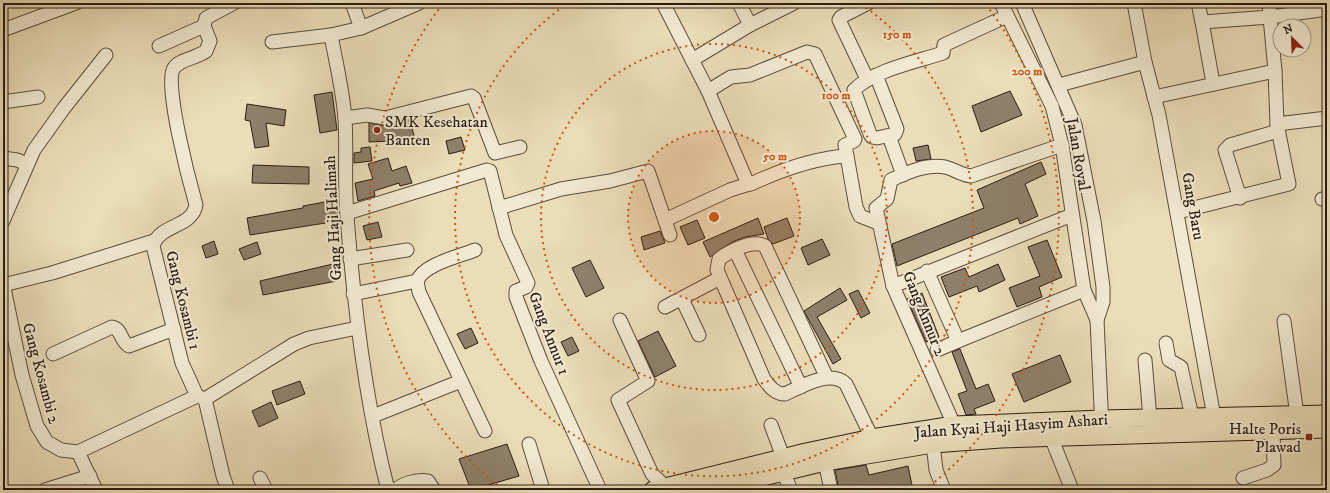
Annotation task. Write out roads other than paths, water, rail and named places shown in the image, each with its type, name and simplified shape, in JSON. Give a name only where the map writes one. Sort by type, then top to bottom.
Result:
[{"type":"main road","name":"Jalan Kyai Haji Hasyim Ashari","points":[[709,490],[750,485],[783,464],[824,462],[933,444],[1051,437],[1150,418],[1327,414]]},
{"type":"main road","name":"Jalan Kyai Haji Hasyim Ashari","points":[[658,486],[783,464],[872,438],[954,426],[1102,427],[1273,431],[1327,429]]},
{"type":"street","points":[[3,30],[76,3]]},
{"type":"street","points":[[159,46],[204,26],[209,16],[234,3]]},
{"type":"street","points":[[352,3],[361,28]]},
{"type":"street","points":[[272,42],[331,35],[361,28],[419,3]]},
{"type":"street","points":[[663,3],[708,91],[744,176],[749,184]]},
{"type":"street","points":[[739,3],[750,25]]},
{"type":"street","points":[[692,60],[750,25],[794,3]]},
{"type":"street","points":[[868,3],[841,17],[839,20],[872,77],[897,126],[897,131],[889,136],[877,138],[872,137],[870,134],[854,90],[872,77],[943,53],[944,45],[1007,16]]},
{"type":"street","name":"Jalan Royal","points":[[1001,3],[1052,106],[1062,145],[1084,290],[1097,320],[1102,427]]},
{"type":"street","name":"Jalan Royal","points":[[1022,3],[1059,85],[1075,125],[1094,221],[1103,287],[1103,302],[1097,320]]},
{"type":"street","name":"Gang Baru","points":[[1134,3],[1145,62],[1154,96],[1178,212],[1214,417]]},
{"type":"street","points":[[1198,3],[1213,83]]},
{"type":"street","points":[[1178,212],[1240,198],[1289,184],[1277,127],[1275,71],[1269,3]]},
{"type":"street","points":[[1202,22],[1270,17],[1327,9]]},
{"type":"street","name":"Gang Kosambi 1","points":[[204,26],[210,41],[208,49],[203,54],[175,66],[171,75],[170,83],[182,148],[196,206],[190,218],[160,233],[154,241],[153,251],[182,363],[201,397],[228,490]]},
{"type":"street","name":"Gang Haji Halimah","points":[[331,35],[345,118],[347,213],[350,259],[361,361],[373,416],[377,449],[388,490]]},
{"type":"street","points":[[708,91],[731,77],[750,76],[807,52],[815,54],[855,139],[854,141],[845,145],[856,207],[860,216],[878,223]]},
{"type":"street","points":[[3,221],[6,206],[27,164],[64,108],[106,56]]},
{"type":"street","points":[[1059,85],[1145,62]]},
{"type":"street","points":[[1154,96],[1275,71]]},
{"type":"street","points":[[345,118],[368,115],[385,118],[471,96],[474,98],[496,153],[520,147]]},
{"type":"street","points":[[3,102],[38,97]]},
{"type":"street","points":[[1240,198],[1225,150],[1230,145],[1277,127],[1327,118]]},
{"type":"street","points":[[889,136],[903,174]]},
{"type":"street","name":"Gang Annur 2","points":[[954,426],[893,286],[878,223],[876,208],[883,204],[887,199],[891,180],[911,170],[943,167],[962,175],[971,176],[1062,145]]},
{"type":"street","points":[[665,220],[730,190],[749,184],[784,169],[828,157],[846,156]]},
{"type":"street","points":[[3,158],[27,164]]},
{"type":"street","name":"Gang Annur 1","points":[[347,213],[487,170],[492,175],[506,235],[528,283],[526,286],[516,291],[516,297],[541,361],[600,490]]},
{"type":"street","points":[[499,208],[561,189],[610,181],[647,171],[670,235]]},
{"type":"street","points":[[893,286],[927,271],[1072,215]]},
{"type":"street","points":[[3,284],[52,273],[154,241]]},
{"type":"street","points":[[827,378],[765,246],[756,243],[735,250],[719,259],[717,270],[720,278],[767,383],[774,391],[780,394],[785,394],[827,378],[837,378],[846,384],[872,438]]},
{"type":"street","points":[[350,259],[407,250]]},
{"type":"street","points":[[475,250],[430,267],[422,272],[417,281],[419,292],[485,431]]},
{"type":"street","points":[[735,250],[801,387]]},
{"type":"street","points":[[927,271],[958,341]]},
{"type":"street","points":[[665,307],[720,278]]},
{"type":"street","points":[[353,294],[417,281]]},
{"type":"street","name":"Gang Kosambi 2","points":[[3,284],[22,375],[37,426],[47,442],[61,450],[78,452]]},
{"type":"street","points":[[937,350],[1084,290]]},
{"type":"street","points":[[682,299],[699,335]]},
{"type":"street","points":[[620,320],[648,381],[618,400],[658,486]]},
{"type":"street","points":[[1284,321],[1297,415]]},
{"type":"street","points":[[54,354],[112,327],[119,331],[125,343],[129,346],[174,329]]},
{"type":"street","points":[[96,490],[78,452],[201,397],[294,344],[309,338],[357,328]]},
{"type":"street","points":[[1166,343],[1169,360],[1181,367],[1192,417]]},
{"type":"street","points":[[1145,360],[1150,418]]},
{"type":"street","points":[[373,416],[461,381]]},
{"type":"street","points":[[771,425],[791,490]]},
{"type":"street","points":[[1243,478],[1267,470],[1274,465],[1273,431]]},
{"type":"street","points":[[1051,437],[1072,490]]},
{"type":"street","points":[[529,444],[542,490]]},
{"type":"street","points":[[933,444],[936,470],[944,490]]},
{"type":"street","points":[[824,462],[831,490]]},
{"type":"street","points":[[45,490],[90,476]]},
{"type":"street","points":[[396,490],[399,486],[422,480],[428,481],[434,490]]},
{"type":"place","name":"SMK Kesehatan Banten","points":[[377,130]]},
{"type":"place","name":"Halte Poris Plawad","points":[[1309,437]]}]
